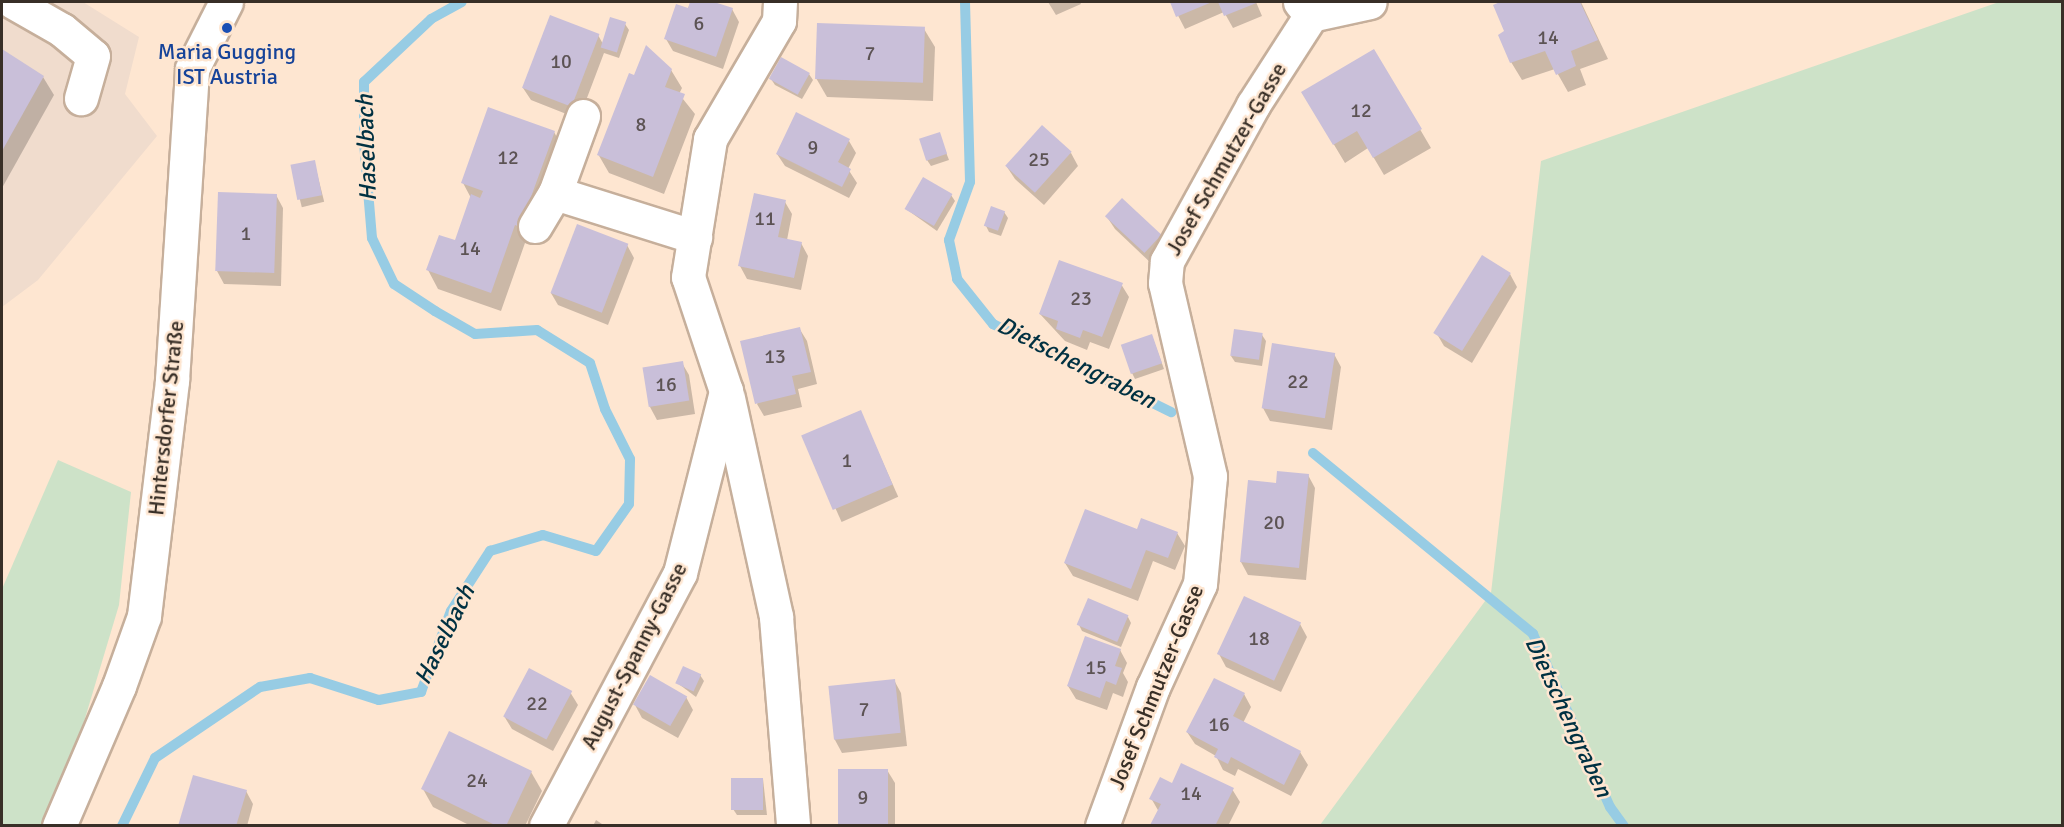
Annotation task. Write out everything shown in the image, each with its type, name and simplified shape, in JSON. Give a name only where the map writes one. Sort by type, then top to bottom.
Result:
[{"type":"street","points":[[13,2],[62,30],[93,56],[81,98]]},
{"type":"street","name":"Hintersdorfer Straße","points":[[59,825],[119,686],[144,616],[172,380],[192,69],[226,2]]},
{"type":"street","points":[[780,2],[778,21],[710,139],[688,277],[726,391],[776,617],[793,825]]},
{"type":"street","points":[[1306,8],[1370,2]]},
{"type":"street","name":"Josef Schmutzer-Gasse","points":[[1102,825],[1152,687],[1200,584],[1210,476],[1165,283],[1167,261],[1306,8]]},
{"type":"street","points":[[535,226],[555,194],[583,116]]},
{"type":"street","points":[[555,194],[694,237]]},
{"type":"street","name":"August-Spanny-Gasse","points":[[546,825],[681,573],[726,391]]},
{"type":"shaded area","points":[[2,2],[83,2],[139,37],[125,94],[157,136],[38,280],[2,307]]},
{"type":"green space","points":[[1999,2],[2062,2],[2062,825],[1320,825],[1491,593],[1541,161]]},
{"type":"green space","points":[[58,460],[131,492],[119,605],[53,825],[2,826],[2,589]]},
{"type":"building","points":[[690,2],[714,2],[733,8],[716,57],[664,39],[676,4],[688,8]]},
{"type":"building","points":[[1170,2],[1212,2],[1176,17]]},
{"type":"building","points":[[1218,2],[1259,2],[1224,16]]},
{"type":"building","points":[[1500,2],[1580,2],[1598,40],[1571,51],[1576,66],[1556,75],[1545,51],[1510,63],[1498,35],[1504,31],[1493,5]]},
{"type":"building","points":[[550,15],[599,34],[572,107],[522,88]]},
{"type":"building","points":[[610,17],[626,22],[617,53],[601,48]]},
{"type":"building","points":[[817,23],[925,27],[923,83],[815,79]]},
{"type":"building","points":[[646,45],[672,69],[665,87],[685,94],[653,177],[597,155],[629,73],[634,75]]},
{"type":"building","points":[[2,49],[44,76],[2,151]]},
{"type":"building","points":[[1374,49],[1422,129],[1373,158],[1357,131],[1333,145],[1301,92]]},
{"type":"building","points":[[781,57],[810,73],[798,95],[769,79]]},
{"type":"building","points":[[488,107],[555,131],[520,227],[515,225],[491,293],[426,270],[439,235],[455,240],[471,194],[480,198],[483,191],[461,183]]},
{"type":"building","points":[[796,112],[850,139],[838,162],[851,169],[842,187],[776,154]]},
{"type":"building","points":[[1042,125],[1072,152],[1035,193],[1005,166]]},
{"type":"building","points":[[940,132],[947,154],[926,161],[919,139]]},
{"type":"building","points":[[315,160],[322,195],[297,200],[290,165]]},
{"type":"building","points":[[923,177],[952,194],[934,226],[904,209]]},
{"type":"building","points":[[218,192],[277,194],[274,273],[215,271]]},
{"type":"building","points":[[754,193],[786,200],[778,237],[802,242],[794,278],[738,266]]},
{"type":"building","points":[[1122,198],[1161,235],[1144,253],[1105,216]]},
{"type":"building","points":[[991,206],[1005,211],[998,231],[984,226]]},
{"type":"building","points":[[577,224],[628,244],[602,313],[550,293]]},
{"type":"building","points":[[1482,255],[1511,273],[1462,351],[1433,333]]},
{"type":"building","points":[[1059,260],[1123,283],[1102,337],[1083,330],[1080,338],[1056,329],[1058,321],[1039,314]]},
{"type":"building","points":[[800,327],[811,372],[792,376],[796,394],[755,404],[740,341]]},
{"type":"building","points":[[1234,329],[1263,333],[1259,360],[1230,356]]},
{"type":"building","points":[[1152,334],[1162,363],[1131,374],[1121,345]]},
{"type":"building","points":[[1272,343],[1335,353],[1325,418],[1262,408]]},
{"type":"building","points":[[683,361],[689,401],[649,407],[643,367]]},
{"type":"building","points":[[861,410],[893,485],[833,510],[801,435]]},
{"type":"building","points":[[1277,471],[1309,474],[1299,568],[1240,562],[1248,480],[1276,483]]},
{"type":"building","points":[[1085,509],[1137,529],[1141,518],[1178,532],[1168,558],[1146,550],[1131,589],[1064,563]]},
{"type":"building","points":[[1244,596],[1301,623],[1274,681],[1217,654]]},
{"type":"building","points":[[1088,598],[1129,615],[1117,642],[1077,625]]},
{"type":"building","points":[[1085,636],[1121,649],[1115,666],[1122,668],[1116,685],[1106,681],[1100,698],[1067,686]]},
{"type":"building","points":[[683,666],[701,674],[694,691],[675,683]]},
{"type":"building","points":[[529,668],[572,691],[546,740],[503,717]]},
{"type":"building","points":[[650,675],[687,696],[670,726],[633,704]]},
{"type":"building","points":[[1214,678],[1245,693],[1233,716],[1301,751],[1284,785],[1231,757],[1228,764],[1214,757],[1218,749],[1186,732]]},
{"type":"building","points":[[895,679],[901,733],[834,740],[828,686]]},
{"type":"building","points":[[449,731],[532,771],[506,826],[497,826],[421,789]]},
{"type":"building","points":[[1181,763],[1234,788],[1215,826],[1150,825],[1161,804],[1149,799],[1160,777],[1172,783]]},
{"type":"building","points":[[838,769],[888,769],[888,826],[838,826]]},
{"type":"building","points":[[193,775],[247,790],[236,826],[178,826]]},
{"type":"building","points":[[731,778],[763,778],[763,810],[731,810]]},
{"type":"waterway","name":"Haselbach","points":[[122,826],[155,758],[260,687],[310,678],[379,700],[421,692],[451,611],[490,551],[543,535],[596,551],[629,504],[630,459],[605,409],[590,363],[537,330],[475,334],[394,284],[372,238],[364,143],[364,82],[431,19],[462,2]]},
{"type":"waterway","name":"Dietschengraben","points":[[965,2],[970,182],[949,240],[957,279],[993,324],[1171,412]]},
{"type":"waterway","name":"Dietschengraben","points":[[1313,453],[1533,634],[1610,807],[1624,826]]},
{"type":"place","name":"Maria Gugging IST Austria","points":[[227,28]]}]
